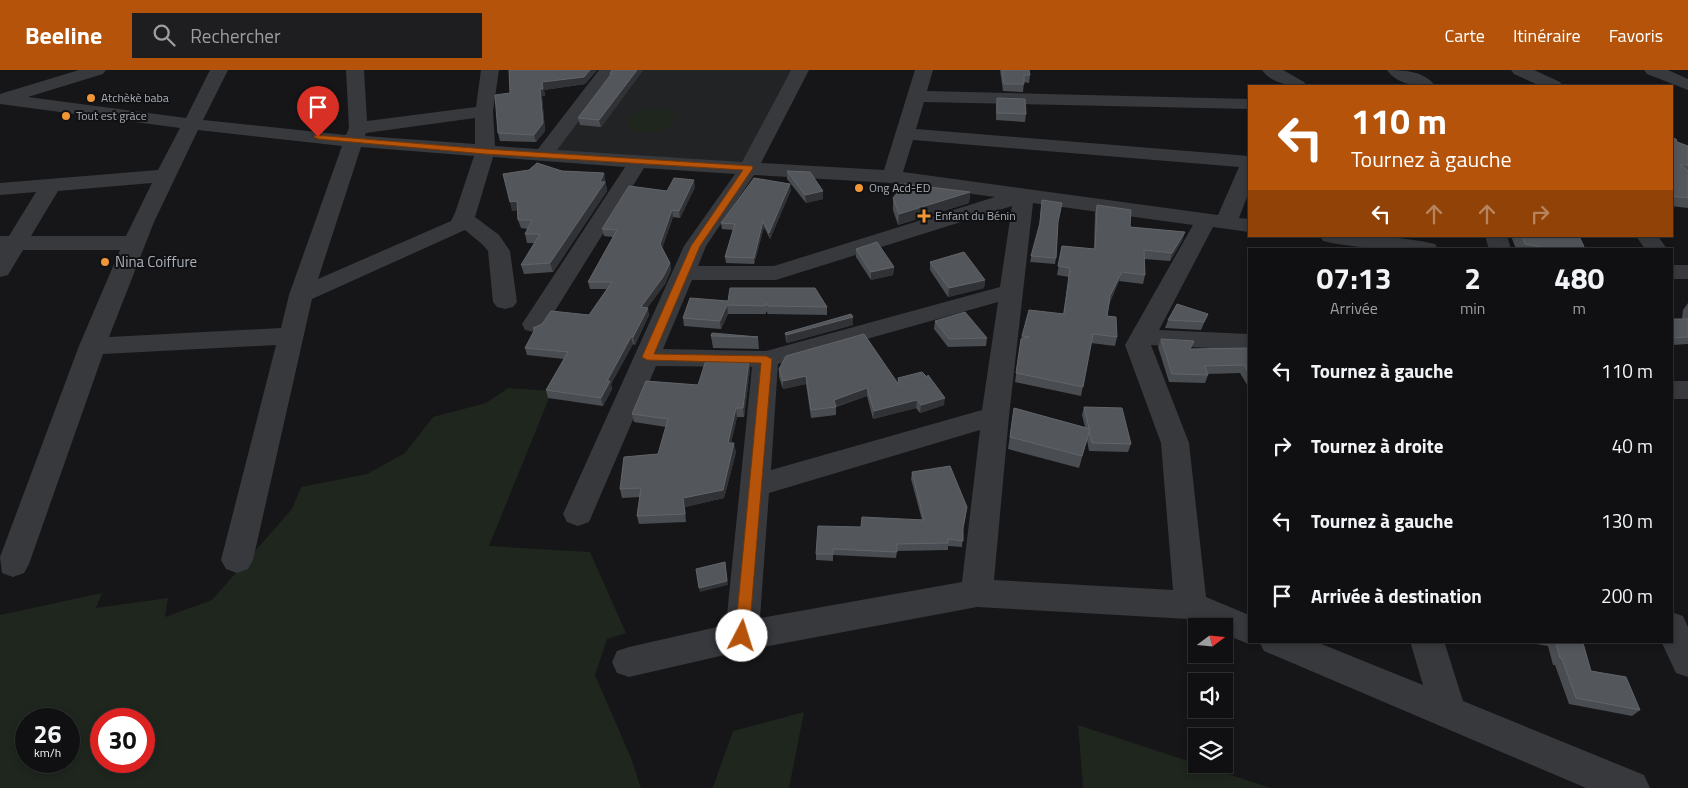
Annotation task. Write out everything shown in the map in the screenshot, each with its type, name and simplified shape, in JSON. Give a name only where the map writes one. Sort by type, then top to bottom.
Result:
[{"type":"street","points":[[1,100],[97,70]]},
{"type":"street","points":[[13,564],[92,346],[134,243],[165,176],[220,70]]},
{"type":"street","points":[[237,560],[300,294],[356,134],[356,70]]},
{"type":"street","points":[[300,294],[459,225],[464,219],[485,152],[484,111],[490,70]]},
{"type":"street","points":[[543,155],[608,70]]},
{"type":"street","points":[[578,514],[695,246],[749,168],[800,70]]},
{"type":"street","points":[[892,177],[924,70]]},
{"type":"street","points":[[1271,70],[1296,85]]},
{"type":"street","points":[[1396,70],[1424,85]]},
{"type":"street","points":[[1520,70],[1552,85]]},
{"type":"street","points":[[1653,70],[1688,85]]},
{"type":"street","points":[[917,96],[1248,104]]},
{"type":"street","points":[[1,100],[192,124],[356,134],[485,152],[892,177],[1248,226]]},
{"type":"street","points":[[356,134],[484,111]]},
{"type":"street","points":[[906,134],[1248,164]]},
{"type":"street","points":[[534,324],[638,162]]},
{"type":"street","points":[[1191,605],[1175,443],[1138,345],[1216,221],[1248,166]]},
{"type":"street","points":[[0,190],[165,176]]},
{"type":"street","points":[[0,270],[8,243],[52,185]]},
{"type":"street","points":[[684,272],[776,273],[1024,195]]},
{"type":"street","points":[[977,593],[995,416],[1024,195]]},
{"type":"street","points":[[464,219],[491,240],[499,251],[505,302]]},
{"type":"street","points":[[1338,237],[1418,248]]},
{"type":"street","points":[[1649,237],[1655,248]]},
{"type":"street","points":[[8,243],[134,243]]},
{"type":"street","points":[[1673,272],[1688,272]]},
{"type":"street","points":[[647,357],[766,359],[1011,291]]},
{"type":"street","points":[[92,346],[290,336]]},
{"type":"street","points":[[1143,336],[1248,342]]},
{"type":"street","points":[[742,636],[766,359]]},
{"type":"street","points":[[1673,390],[1688,390]]},
{"type":"street","points":[[756,486],[995,416]]},
{"type":"street","points":[[629,662],[742,636],[977,593],[1191,605],[1248,630]]},
{"type":"street","points":[[1673,630],[1688,662]]},
{"type":"street","points":[[1281,643],[1631,788]]},
{"type":"street","points":[[1428,643],[1449,714]]},
{"type":"shaded area","points":[[619,70],[791,70],[739,168],[550,156]]},
{"type":"shaded area","points":[[649,109],[668,111],[676,119],[667,128],[645,133],[632,129],[627,125],[628,118],[636,112]]},
{"type":"shaded area","points":[[508,388],[552,391],[489,546],[590,552],[626,633],[607,639],[595,675],[631,758],[641,788],[0,788],[0,615],[102,593],[96,608],[168,598],[165,617],[212,600],[292,509],[301,487],[367,474],[405,453],[433,417],[486,403]]},
{"type":"shaded area","points":[[804,712],[789,788],[711,788],[713,787],[733,731]]},
{"type":"shaded area","points":[[1078,725],[1188,761],[1188,773],[1225,773],[1271,788],[1083,788]]},
{"type":"building","points":[[509,70],[590,70],[584,77],[542,82],[543,89],[540,89],[543,123],[534,135],[498,133],[495,95],[510,93]]},
{"type":"building","points":[[612,70],[637,70],[599,120],[578,118],[612,73],[610,74]]},
{"type":"building","points":[[1002,70],[1029,70],[1030,75],[1024,75],[1024,84],[1004,84]]},
{"type":"building","points":[[997,98],[1025,99],[1026,114],[997,113]]},
{"type":"building","points":[[1673,138],[1688,146],[1688,165],[1680,165],[1688,171],[1688,198],[1673,196]]},
{"type":"building","points":[[537,163],[562,171],[604,173],[600,182],[605,182],[550,263],[521,265],[540,234],[525,234],[532,220],[518,220],[517,201],[510,202],[503,174],[529,170]]},
{"type":"building","points":[[787,171],[810,172],[823,191],[805,195]]},
{"type":"building","points":[[674,178],[694,180],[679,211],[672,210],[660,244],[670,263],[663,277],[641,307],[648,308],[607,381],[610,381],[601,398],[546,390],[568,352],[525,348],[535,329],[533,328],[542,324],[551,311],[589,315],[612,282],[588,282],[617,230],[602,229],[629,186],[667,191]]},
{"type":"building","points":[[754,178],[790,184],[769,233],[763,221],[754,258],[725,257],[735,224],[721,223]]},
{"type":"building","points":[[904,184],[970,192],[899,214],[893,198]]},
{"type":"building","points":[[1042,200],[1062,203],[1058,222],[1056,258],[1031,256],[1040,223]]},
{"type":"building","points":[[1097,205],[1131,210],[1130,227],[1185,232],[1172,253],[1144,250],[1145,275],[1122,272],[1110,296],[1107,316],[1116,317],[1117,337],[1093,334],[1083,387],[1016,373],[1021,339],[1029,337],[1022,336],[1029,310],[1064,314],[1070,268],[1058,266],[1062,246],[1095,249]]},
{"type":"building","points":[[1522,237],[1579,237],[1585,248],[1542,248],[1525,244]]},
{"type":"building","points":[[877,242],[894,267],[871,272],[856,249]]},
{"type":"building","points":[[964,252],[985,280],[949,288],[930,262]]},
{"type":"building","points":[[730,288],[815,288],[827,307],[768,306],[766,303],[765,306],[727,305],[720,321],[683,318],[690,298],[728,301]]},
{"type":"building","points":[[1177,304],[1208,314],[1204,322],[1168,320]]},
{"type":"building","points":[[965,312],[987,338],[949,339],[935,321]]},
{"type":"building","points":[[851,314],[853,317],[786,335],[785,333]]},
{"type":"building","points":[[1673,319],[1688,319],[1688,337],[1673,338]]},
{"type":"building","points":[[712,333],[758,337],[711,336]]},
{"type":"building","points":[[864,334],[899,385],[898,378],[922,372],[927,377],[928,375],[945,398],[921,405],[917,400],[874,411],[867,388],[834,400],[836,407],[811,410],[806,376],[783,381],[779,369],[786,356]]},
{"type":"building","points":[[1161,339],[1194,341],[1190,349],[1248,348],[1248,372],[1244,365],[1205,366],[1208,375],[1172,374]]},
{"type":"building","points":[[706,360],[749,360],[743,408],[736,408],[728,443],[734,443],[723,490],[683,498],[685,514],[637,516],[641,488],[620,489],[624,457],[658,454],[668,419],[632,414],[646,381],[698,385]]},
{"type":"building","points":[[1084,407],[1122,408],[1131,444],[1092,443]]},
{"type":"building","points":[[1014,408],[1090,429],[1082,456],[1010,437]]},
{"type":"building","points":[[950,466],[967,507],[963,528],[963,541],[948,539],[948,543],[897,544],[897,552],[833,549],[833,554],[816,554],[818,526],[861,527],[862,517],[924,520],[912,472]]},
{"type":"building","points":[[725,562],[727,581],[699,588],[696,569]]},
{"type":"building","points":[[1556,643],[1583,643],[1591,671],[1626,677],[1640,710],[1576,698]]},
{"type":"place","name":"Atchèkè baba","points":[[91,98]]},
{"type":"place","name":"Tout est grâce","points":[[66,116]]},
{"type":"place","name":"Ong Acd-ED","points":[[859,188]]},
{"type":"place","name":"Enfant du Bénin","points":[[924,216]]},
{"type":"place","name":"Nina Coiffure","points":[[105,262]]},
{"type":"route","points":[[318,137],[485,152],[749,168],[695,246],[647,357],[766,359],[742,636]]}]
